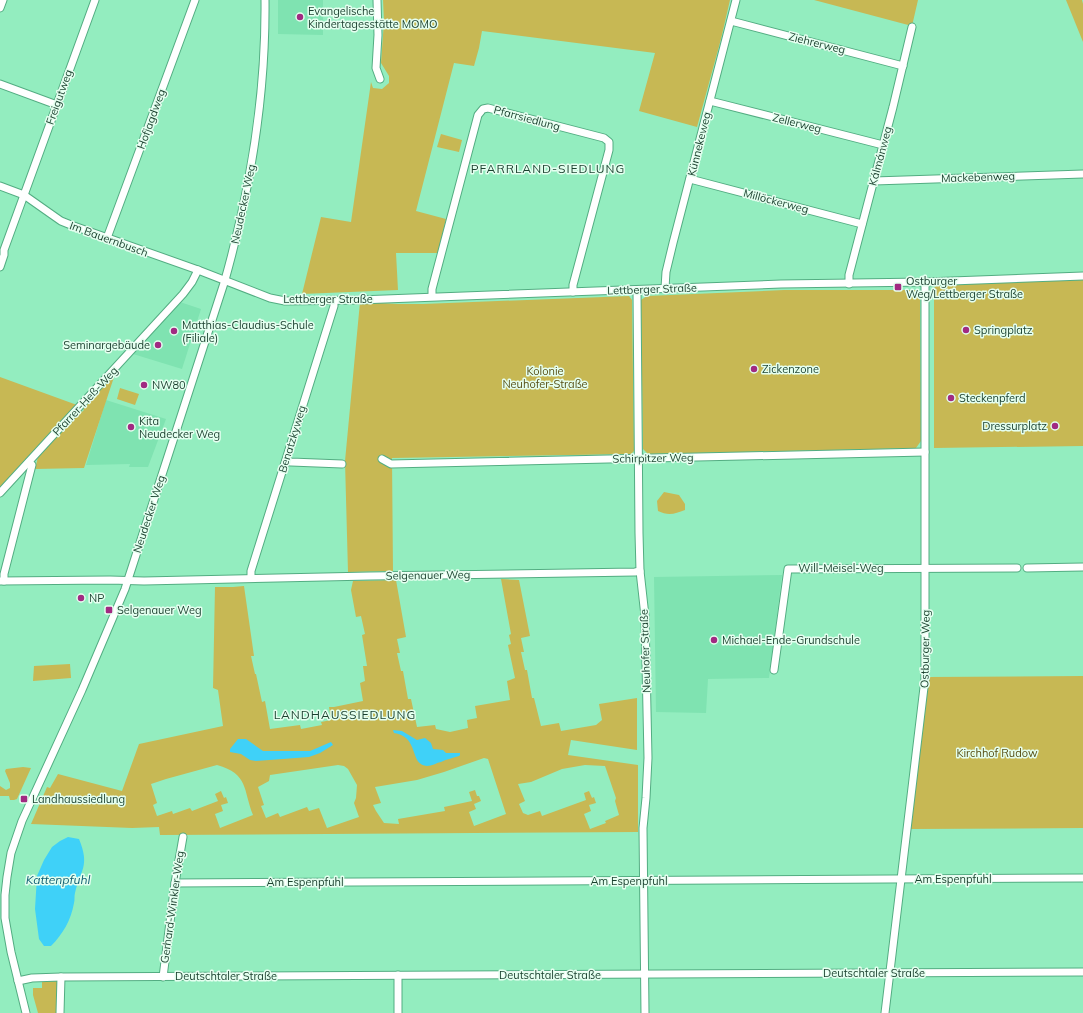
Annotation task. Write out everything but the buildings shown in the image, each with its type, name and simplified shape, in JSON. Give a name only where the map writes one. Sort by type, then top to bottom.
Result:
[{"type":"street","points":[[0,8],[3,0]]},
{"type":"street","name":"Freigutweg","points":[[0,267],[4,250],[95,0]]},
{"type":"street","name":"Hofjagdweg","points":[[107,238],[195,0]]},
{"type":"street","name":"Neudecker Weg","points":[[26,1013],[9,944],[5,918],[5,895],[11,853],[22,821],[82,690],[128,581],[225,280],[235,245],[251,172],[262,84],[265,38],[265,0]]},
{"type":"street","points":[[377,0],[378,35],[376,68],[380,79]]},
{"type":"street","name":"Künnekeweg","points":[[665,288],[666,272],[736,0]]},
{"type":"street","name":"Ziehrerweg","points":[[731,21],[903,66]]},
{"type":"street","name":"Kálmánweg","points":[[849,284],[849,275],[912,27]]},
{"type":"street","points":[[0,84],[57,105]]},
{"type":"street","name":"Zellerweg","points":[[710,101],[883,145]]},
{"type":"street","name":"Pfarrsiedlung","points":[[432,296],[432,289],[478,114],[483,109],[488,108],[604,138],[609,142],[609,150],[573,285],[573,292]]},
{"type":"street","name":"Mackebenweg","points":[[874,181],[1083,174]]},
{"type":"street","name":"Millöckerweg","points":[[690,179],[862,224]]},
{"type":"street","name":"Im Bauernbusch","points":[[0,186],[24,194],[61,221],[225,280]]},
{"type":"street","name":"Pfarrer-Heß-Weg","points":[[0,493],[183,294],[192,282],[198,270]]},
{"type":"street","name":"Lettberger Straße","points":[[225,280],[270,298],[292,301],[781,284],[925,282],[1083,276]]},
{"type":"street","name":"Ostburger Weg","points":[[886,1013],[925,679],[925,282]]},
{"type":"street","name":"Neuhofer Straße","points":[[637,290],[640,572],[645,616],[648,758],[643,828],[645,1013]]},
{"type":"street","name":"Benatzkyweg","points":[[251,578],[251,571],[334,306],[334,300]]},
{"type":"street","name":"Schirpitzer Weg","points":[[382,459],[391,464],[925,452]]},
{"type":"street","points":[[286,461],[297,463],[342,464]]},
{"type":"street","points":[[2,581],[32,465],[29,462]]},
{"type":"street","points":[[1027,568],[1083,567]]},
{"type":"street","points":[[925,568],[1018,568]]},
{"type":"street","name":"Will-Meisel-Weg","points":[[774,670],[788,569],[925,568]]},
{"type":"street","name":"Selgenauer Weg","points":[[2,581],[128,581],[640,572]]},
{"type":"street","name":"Gerhard-Winkler-Weg","points":[[163,977],[175,883],[183,837]]},
{"type":"street","name":"Am Espenpfuhl","points":[[175,883],[1083,878]]},
{"type":"street","name":"Deutschtaler Straße","points":[[18,981],[32,978],[60,977],[1083,972]]},
{"type":"street","points":[[398,975],[398,1013]]},
{"type":"street","points":[[60,977],[60,1013]]},
{"type":"shaded area","name":"Evangelische Kindertagesstätte MOMO","points":[[278,0],[323,0],[323,35],[278,34]]},
{"type":"shaded area","name":"Matthias-Claudius-Schule (Filiale)","points":[[180,302],[201,309],[182,369],[133,354]]},
{"type":"shaded area","name":"Kita Neudecker Weg","points":[[106,400],[166,419],[148,467],[129,467],[130,464],[86,465]]},
{"type":"shaded area","name":"Michael-Ende-Grundschule","points":[[782,575],[769,678],[708,679],[706,713],[656,712],[654,577]]},
{"type":"green space","points":[[383,0],[730,0],[697,127],[639,111],[655,53],[482,31],[474,66],[454,63],[416,211],[446,219],[438,253],[396,253],[398,290],[302,294],[321,217],[351,222],[371,82],[373,88],[382,89],[389,83],[389,76],[381,63],[384,21]]},
{"type":"green space","points":[[814,0],[918,0],[912,26]]},
{"type":"green space","points":[[1066,0],[1082,0],[1083,42]]},
{"type":"green space","points":[[441,134],[462,140],[459,152],[437,147]]},
{"type":"green space","points":[[1083,280],[1083,446],[934,448],[934,288],[937,285]]},
{"type":"green space","points":[[784,290],[915,290],[920,297],[921,441],[916,448],[648,454],[643,449],[641,300],[647,296]]},
{"type":"green space","name":"Kolonie Neuhofer-Straße","points":[[629,296],[632,300],[634,451],[631,454],[392,458],[393,571],[348,572],[345,461],[360,302],[423,304]]},
{"type":"green space","points":[[115,374],[84,468],[35,469],[38,457],[81,411],[82,412],[84,410],[83,409]]},
{"type":"green space","points":[[0,377],[77,405],[0,487]]},
{"type":"green space","points":[[120,388],[139,394],[135,405],[117,399]]},
{"type":"green space","points":[[664,492],[679,495],[685,504],[685,510],[672,514],[665,514],[658,511],[657,501]]},
{"type":"green space","points":[[501,579],[519,580],[530,636],[521,638],[524,652],[521,652],[525,670],[527,670],[532,698],[534,698],[541,726],[559,723],[561,731],[596,725],[602,720],[599,704],[637,698],[637,750],[571,740],[568,755],[638,765],[638,832],[160,835],[159,827],[132,828],[31,824],[47,787],[50,788],[58,774],[122,791],[139,744],[223,726],[218,690],[213,688],[215,587],[244,586],[254,656],[251,656],[262,702],[265,701],[270,729],[300,725],[301,729],[322,725],[321,722],[331,720],[329,707],[363,701],[360,683],[365,681],[363,666],[367,666],[362,635],[365,634],[361,616],[356,617],[351,590],[353,581],[396,580],[406,637],[397,639],[400,653],[397,653],[401,671],[403,671],[408,699],[411,699],[417,727],[435,725],[436,729],[450,732],[468,728],[467,720],[477,718],[475,706],[510,700],[507,681],[515,678],[508,645],[511,644],[509,635],[511,634]],"holes":[[[484,758],[488,759],[506,814],[474,826],[469,812],[476,809],[474,804],[481,801],[475,790],[469,792],[472,801],[444,807],[445,811],[398,819],[399,824],[384,823],[373,805],[381,803],[375,787],[417,780]],[[217,765],[227,769],[235,773],[240,778],[246,791],[253,815],[220,828],[215,814],[223,811],[221,805],[228,803],[226,797],[224,798],[221,791],[215,794],[218,801],[192,811],[190,808],[173,814],[172,811],[157,816],[153,805],[157,803],[151,784]],[[338,765],[344,766],[348,769],[357,785],[354,803],[359,817],[327,828],[319,808],[309,811],[307,807],[280,817],[278,813],[266,818],[261,806],[264,805],[258,787],[269,781],[270,775]],[[585,765],[605,766],[616,798],[615,801],[619,815],[605,821],[606,823],[590,829],[584,814],[591,811],[589,805],[596,803],[594,797],[592,798],[589,791],[584,793],[586,800],[542,816],[540,811],[528,815],[523,813],[519,804],[525,801],[518,784],[531,782],[562,769]]]},
{"type":"green space","points":[[70,664],[71,678],[33,681],[34,666]]},
{"type":"green space","name":"Kirchhof Rudow","points":[[1083,676],[1083,828],[911,829],[928,677]]},
{"type":"green space","points":[[23,767],[31,768],[17,799],[10,800],[9,796],[0,796],[0,786],[6,790],[10,788],[10,783],[5,771],[6,769]]},
{"type":"green space","points":[[57,981],[58,1013],[38,1013],[33,995],[33,988],[42,988],[42,982]]},
{"type":"water","points":[[393,730],[402,731],[417,740],[425,738],[431,743],[433,749],[443,750],[446,753],[460,753],[460,755],[431,766],[421,764],[418,761],[408,740],[394,733]]},
{"type":"water","points":[[238,739],[246,739],[263,751],[310,751],[331,742],[333,745],[320,753],[309,757],[256,761],[250,760],[241,754],[230,752],[230,749]]},
{"type":"water","name":"Kattenpfuhl","points":[[68,837],[79,839],[84,855],[83,867],[75,893],[73,909],[66,926],[51,946],[44,946],[39,939],[35,909],[37,876],[52,847]]},
{"type":"place","name":"Evangelische Kindertagesstätte MOMO","points":[[300,17]]},
{"type":"place","name":"Ostburger Weg/Lettberger Straße","points":[[898,287]]},
{"type":"place","name":"Springplatz","points":[[966,330]]},
{"type":"place","name":"Matthias-Claudius-Schule (Filiale)","points":[[174,331]]},
{"type":"place","name":"Seminargebäude","points":[[158,345]]},
{"type":"place","name":"Zickenzone","points":[[754,369]]},
{"type":"place","name":"NW80","points":[[144,385]]},
{"type":"place","name":"Steckenpferd","points":[[951,398]]},
{"type":"place","name":"Dressurplatz","points":[[1055,426]]},
{"type":"place","name":"Kita Neudecker Weg","points":[[131,427]]},
{"type":"place","name":"NP","points":[[81,598]]},
{"type":"place","name":"Selgenauer Weg","points":[[109,610]]},
{"type":"place","name":"Michael-Ende-Grundschule","points":[[714,640]]},
{"type":"place","name":"Landhaussiedlung","points":[[24,799]]},
{"type":"district","name":"PFARRLAND-SIEDLUNG","points":[[548,169]]},
{"type":"district","name":"LANDHAUSSIEDLUNG","points":[[345,715]]}]
